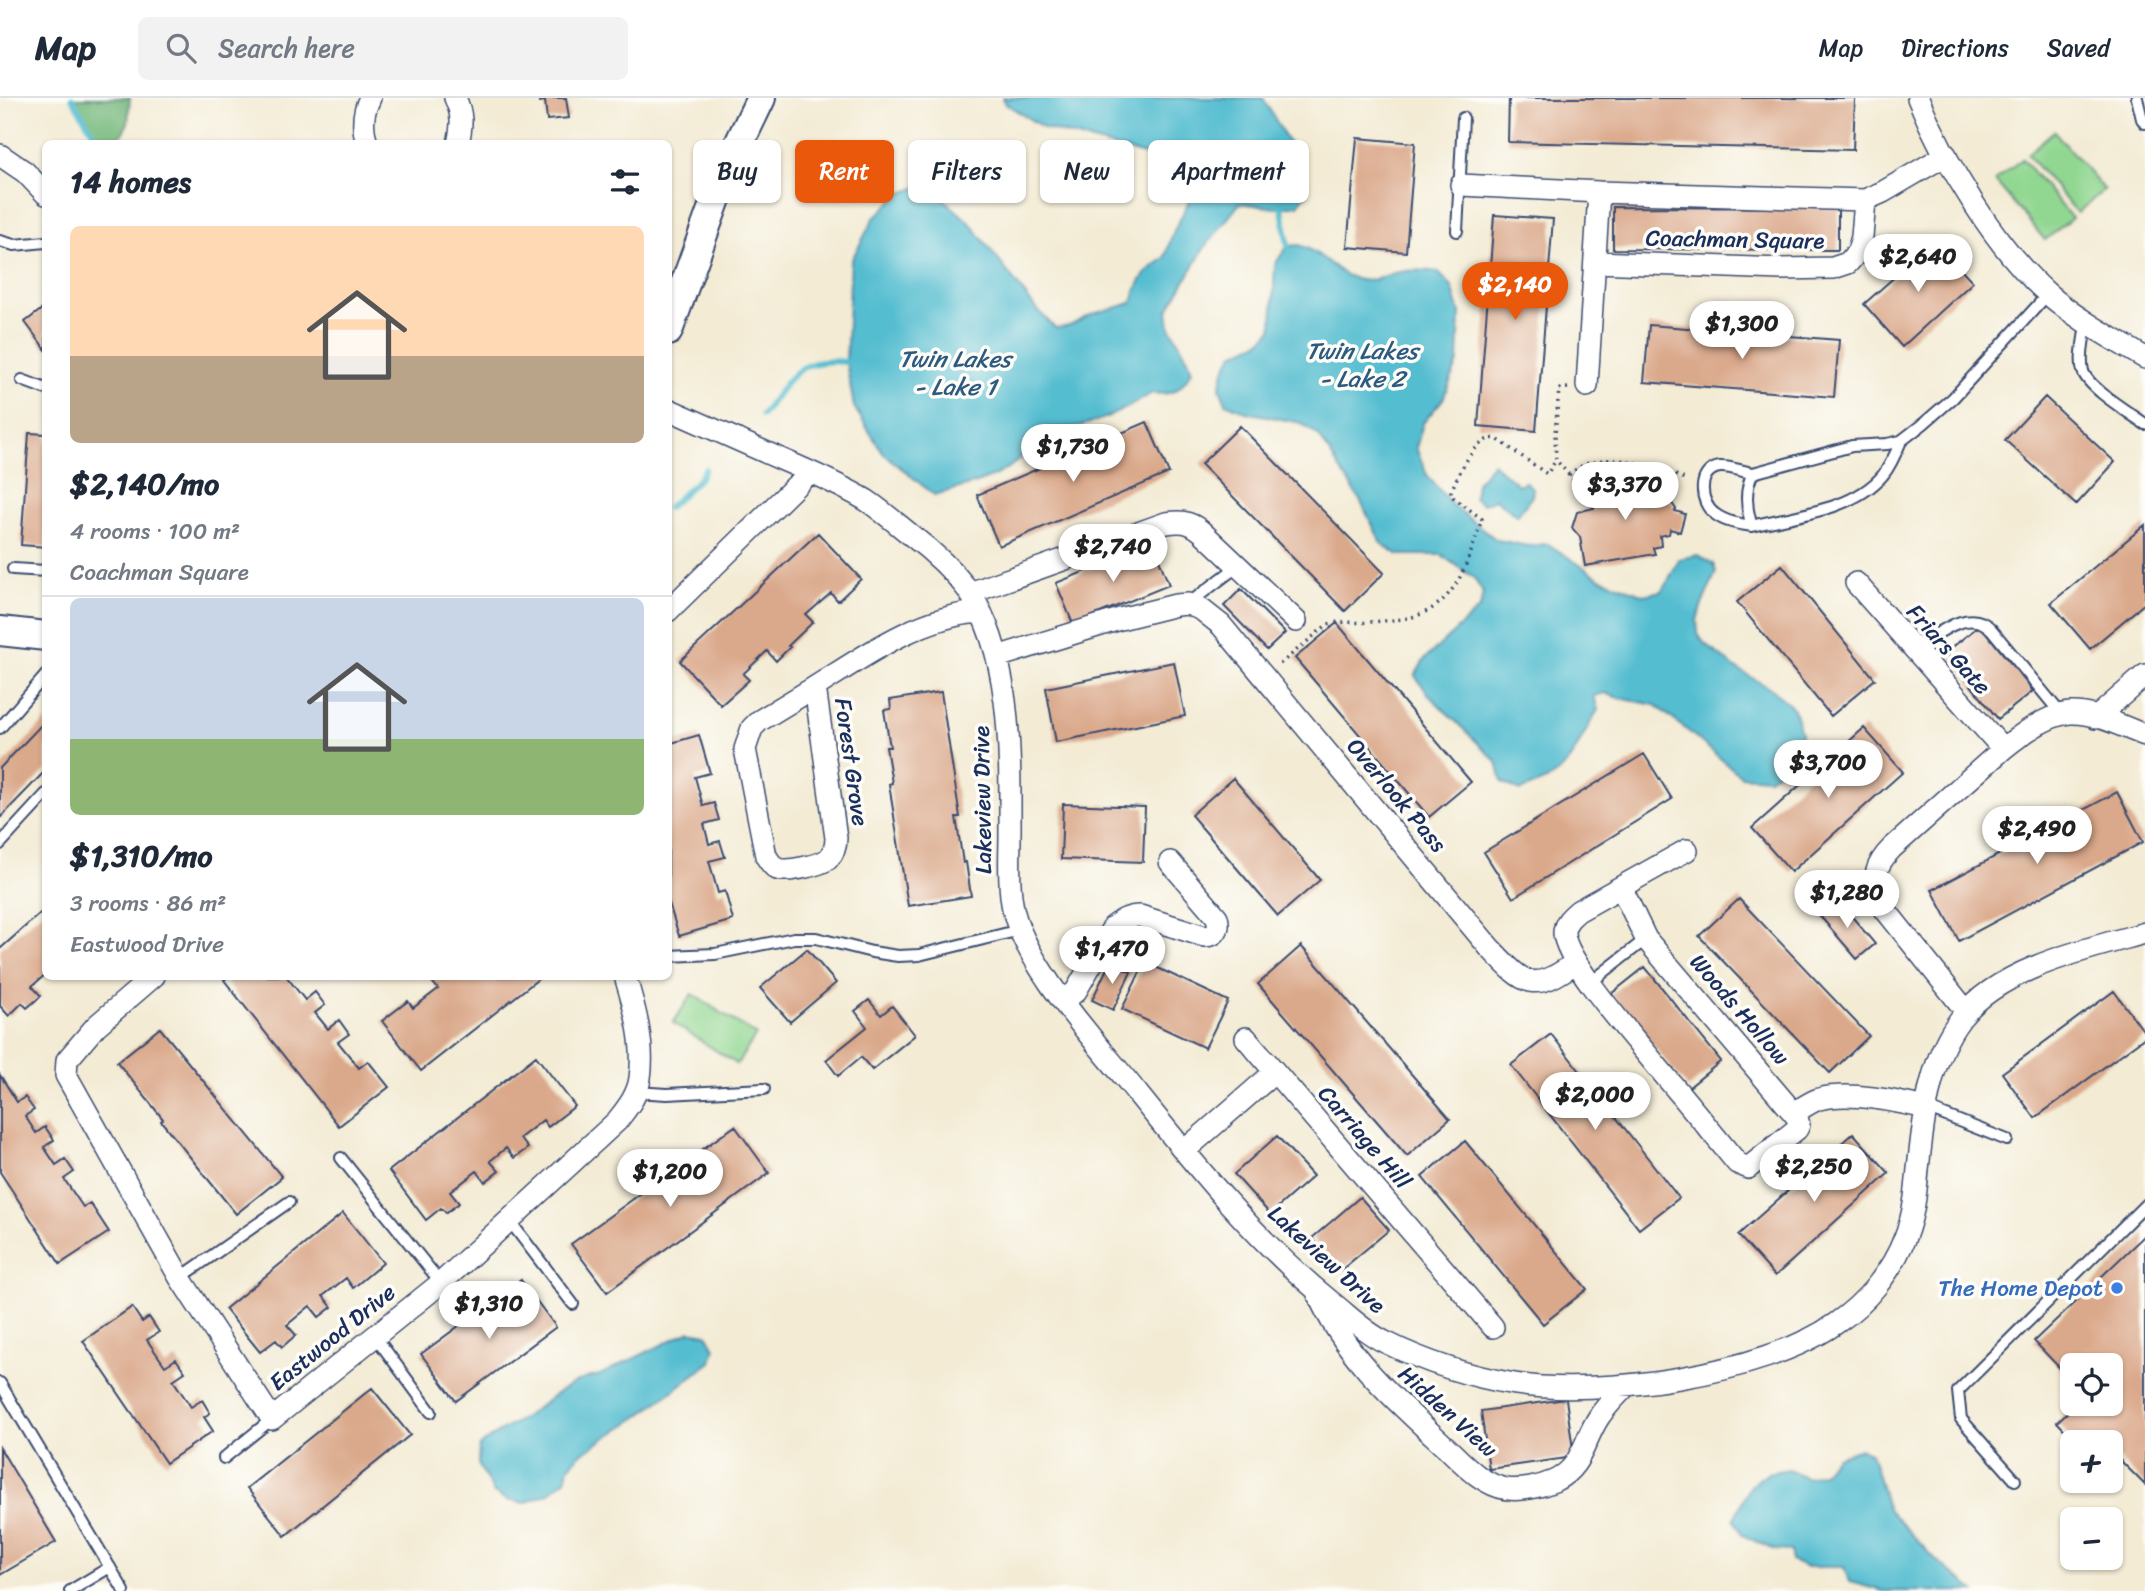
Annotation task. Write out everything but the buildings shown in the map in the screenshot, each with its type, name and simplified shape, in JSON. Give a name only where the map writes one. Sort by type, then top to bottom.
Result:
[{"type":"street","points":[[366,140],[363,115],[370,98]]},
{"type":"street","points":[[455,98],[461,110],[462,127],[459,140]]},
{"type":"street","points":[[672,320],[726,171],[761,98]]},
{"type":"street","points":[[1918,98],[1946,155],[2010,256],[2048,294],[2086,322],[2145,358]]},
{"type":"street","points":[[0,155],[25,172],[42,190]]},
{"type":"street","name":"Coachman Square","points":[[1461,185],[1865,200],[1946,155]]},
{"type":"street","points":[[1587,386],[1600,191]]},
{"type":"street","name":"Coachman Square","points":[[1596,262],[1781,269],[1833,268],[1849,262],[1858,251],[1865,200]]},
{"type":"street","name":"Lakeview Drive","points":[[672,411],[868,501],[946,564],[975,602],[997,657],[1010,755],[1011,899],[1016,922],[1034,959],[1064,1001],[1184,1151],[1269,1247],[1373,1336],[1423,1361],[1467,1374],[1519,1384],[1574,1388],[1627,1385],[1709,1372],[1765,1357],[1808,1340],[1837,1323],[1868,1297],[1892,1264],[1906,1235],[1914,1209],[1926,1108],[1937,1063],[1953,1029],[1966,1011],[1987,992],[2067,954],[2145,933]]},
{"type":"street","points":[[672,607],[810,472]]},
{"type":"street","points":[[975,602],[1166,523],[1180,521],[1191,523],[1296,621]]},
{"type":"street","name":"Friars Gate","points":[[1856,583],[2003,749]]},
{"type":"street","name":"Forest Grove","points":[[815,687],[835,846],[827,860],[782,870],[775,868],[766,856],[745,749],[752,728],[759,721],[815,687],[912,630],[947,617],[975,602]]},
{"type":"street","points":[[997,657],[1120,619],[1188,604]]},
{"type":"street","name":"Overlook Pass","points":[[1188,604],[1212,616],[1512,971],[1526,980],[1541,982],[1557,976],[1576,961]]},
{"type":"street","points":[[0,631],[42,636]]},
{"type":"street","points":[[2096,718],[2145,675]]},
{"type":"street","points":[[1966,1011],[1885,912],[1876,892],[1876,870],[1879,863],[1892,848],[2018,736],[2061,714],[2080,713],[2145,735]]},
{"type":"street","points":[[1687,850],[1578,911],[1566,924],[1565,940],[1590,983],[1740,1165],[1751,1167],[1794,1132],[1799,1125],[1794,1113],[1815,1100],[1834,1097],[1867,1098],[1926,1108]]},
{"type":"street","points":[[1064,1001],[1076,991],[1113,927],[1121,920],[1140,916],[1205,936],[1217,931],[1217,917],[1170,862]]},
{"type":"street","name":"Woods Hollow","points":[[1621,887],[1646,939],[1794,1113]]},
{"type":"street","name":"Eastwood Drive","points":[[149,980],[96,1026],[70,1054],[65,1067],[69,1082],[180,1278],[272,1419],[441,1283],[617,1121],[632,1101],[640,1080],[640,1038],[626,980]]},
{"type":"street","name":"Carriage Hill","points":[[1246,1038],[1493,1327]]},
{"type":"street","points":[[1184,1151],[1275,1072]]},
{"type":"street","name":"Hidden View","points":[[1315,1289],[1328,1318],[1370,1375],[1477,1475],[1493,1485],[1507,1489],[1541,1486],[1569,1471],[1580,1458],[1597,1419],[1627,1385]]},
{"type":"lane","points":[[2137,98],[2145,123]]},
{"type":"lane","points":[[1457,231],[1463,118]]},
{"type":"lane","points":[[0,241],[22,245],[42,242]]},
{"type":"lane","points":[[1901,441],[1852,446],[1753,473],[1724,467],[1710,470],[1703,484],[1703,498],[1715,515],[1752,526],[1843,504],[1858,496],[1884,474],[1901,441],[1953,398],[2048,294]]},
{"type":"lane","points":[[2086,322],[2084,373],[2096,387],[2145,424]]},
{"type":"lane","points":[[22,380],[42,388]]},
{"type":"lane","points":[[1752,526],[1747,512],[1746,496],[1748,481],[1753,473]]},
{"type":"lane","points":[[1188,604],[1238,566]]},
{"type":"lane","points":[[13,569],[42,571]]},
{"type":"lane","points":[[1914,649],[1965,619],[1980,621],[1993,630],[2061,714]]},
{"type":"lane","points":[[0,728],[42,681]]},
{"type":"lane","points":[[0,844],[42,798]]},
{"type":"lane","points":[[672,956],[715,954],[794,937],[816,938],[898,956],[919,955],[1020,930]]},
{"type":"lane","points":[[1590,983],[1646,939]]},
{"type":"lane","points":[[635,1092],[667,1094],[764,1089]]},
{"type":"lane","points":[[1926,1108],[2007,1140]]},
{"type":"lane","points":[[341,1158],[441,1283]]},
{"type":"lane","points":[[180,1278],[289,1202]]},
{"type":"lane","points":[[2015,1480],[1961,1419],[1958,1391],[2145,1205]]},
{"type":"lane","points":[[509,1220],[573,1304]]},
{"type":"lane","points":[[375,1336],[431,1412]]},
{"type":"lane","points":[[0,1383],[124,1591]]},
{"type":"lane","points":[[224,1458],[272,1419]]},
{"type":"lane","points":[[70,1591],[110,1567]]},
{"type":"path","points":[[1264,677],[1328,624],[1337,621],[1367,623],[1410,618],[1443,600],[1462,578],[1482,519],[1453,497],[1451,492],[1461,469],[1483,440],[1492,437],[1547,474],[1556,460],[1559,389],[1587,386]]},
{"type":"path","points":[[1556,460],[1587,496]]},
{"type":"path","points":[[1569,475],[1578,467],[1602,460],[1632,462],[1685,479]]},
{"type":"green space","points":[[73,98],[130,98],[128,123],[119,140],[98,140]]},
{"type":"green space","points":[[2054,131],[2104,190],[2077,213],[2027,154]]},
{"type":"green space","points":[[2022,159],[2072,218],[2045,240],[1995,181]]},
{"type":"green space","points":[[692,994],[756,1035],[737,1064],[673,1023]]},
{"type":"water","name":"Twin Lakes - Lake 1","points":[[1003,98],[1263,98],[1287,140],[1148,140],[1148,156],[1134,152],[1134,140],[1089,140],[1044,128],[1006,104]]},
{"type":"water","name":"Twin Lakes - Lake 1","points":[[908,191],[908,203],[948,203],[970,223],[1033,305],[1055,328],[1071,325],[1093,314],[1132,302],[1144,276],[1165,258],[1172,235],[1188,203],[1240,203],[1203,250],[1168,310],[1170,327],[1192,371],[1176,390],[1152,393],[1117,413],[1091,423],[1051,428],[1007,469],[977,483],[934,495],[883,453],[854,407],[846,362],[851,261],[874,218],[890,203],[894,203],[899,194]]},
{"type":"water","name":"Twin Lakes - Lake 1","points":[[1240,203],[1299,203],[1276,208]]},
{"type":"water","name":"Twin Lakes - Lake 2","points":[[1299,245],[1315,252],[1341,272],[1356,279],[1373,280],[1404,271],[1438,272],[1452,287],[1460,313],[1458,362],[1443,399],[1423,423],[1416,448],[1427,475],[1452,505],[1497,540],[1528,546],[1548,544],[1600,578],[1644,595],[1661,591],[1679,559],[1697,555],[1713,564],[1716,572],[1697,620],[1698,634],[1704,643],[1737,669],[1773,690],[1794,709],[1801,733],[1798,757],[1769,778],[1741,776],[1655,705],[1605,693],[1594,696],[1598,710],[1562,769],[1543,782],[1520,791],[1502,782],[1497,762],[1429,695],[1415,676],[1424,660],[1480,608],[1483,593],[1474,578],[1441,555],[1399,555],[1382,544],[1361,502],[1319,436],[1301,423],[1246,412],[1226,403],[1220,388],[1224,370],[1233,354],[1261,341],[1272,329],[1275,264],[1288,246]]},
{"type":"water","points":[[1493,463],[1518,485],[1525,482],[1533,489],[1532,496],[1517,516],[1495,499],[1483,504],[1474,498],[1476,483]]},
{"type":"water","points":[[690,1331],[707,1334],[715,1348],[711,1362],[638,1417],[579,1455],[569,1467],[565,1480],[549,1493],[525,1503],[507,1500],[494,1493],[478,1464],[479,1447],[484,1442],[576,1382],[600,1375]]},
{"type":"water","points":[[1860,1449],[1871,1453],[1888,1509],[1936,1560],[1975,1591],[1883,1591],[1849,1582],[1844,1567],[1805,1567],[1791,1561],[1791,1551],[1775,1550],[1742,1535],[1734,1519],[1749,1487],[1767,1473],[1789,1469],[1806,1478],[1823,1473],[1836,1457]]},
{"type":"waterway","points":[[72,98],[98,140]]},
{"type":"waterway","points":[[1282,208],[1288,246]]},
{"type":"waterway","points":[[762,415],[788,381],[804,367],[829,361],[846,362]]},
{"type":"waterway","points":[[672,504],[699,479],[705,469]]},
{"type":"place","name":"The Home Depot","points":[[2117,1288]]}]
